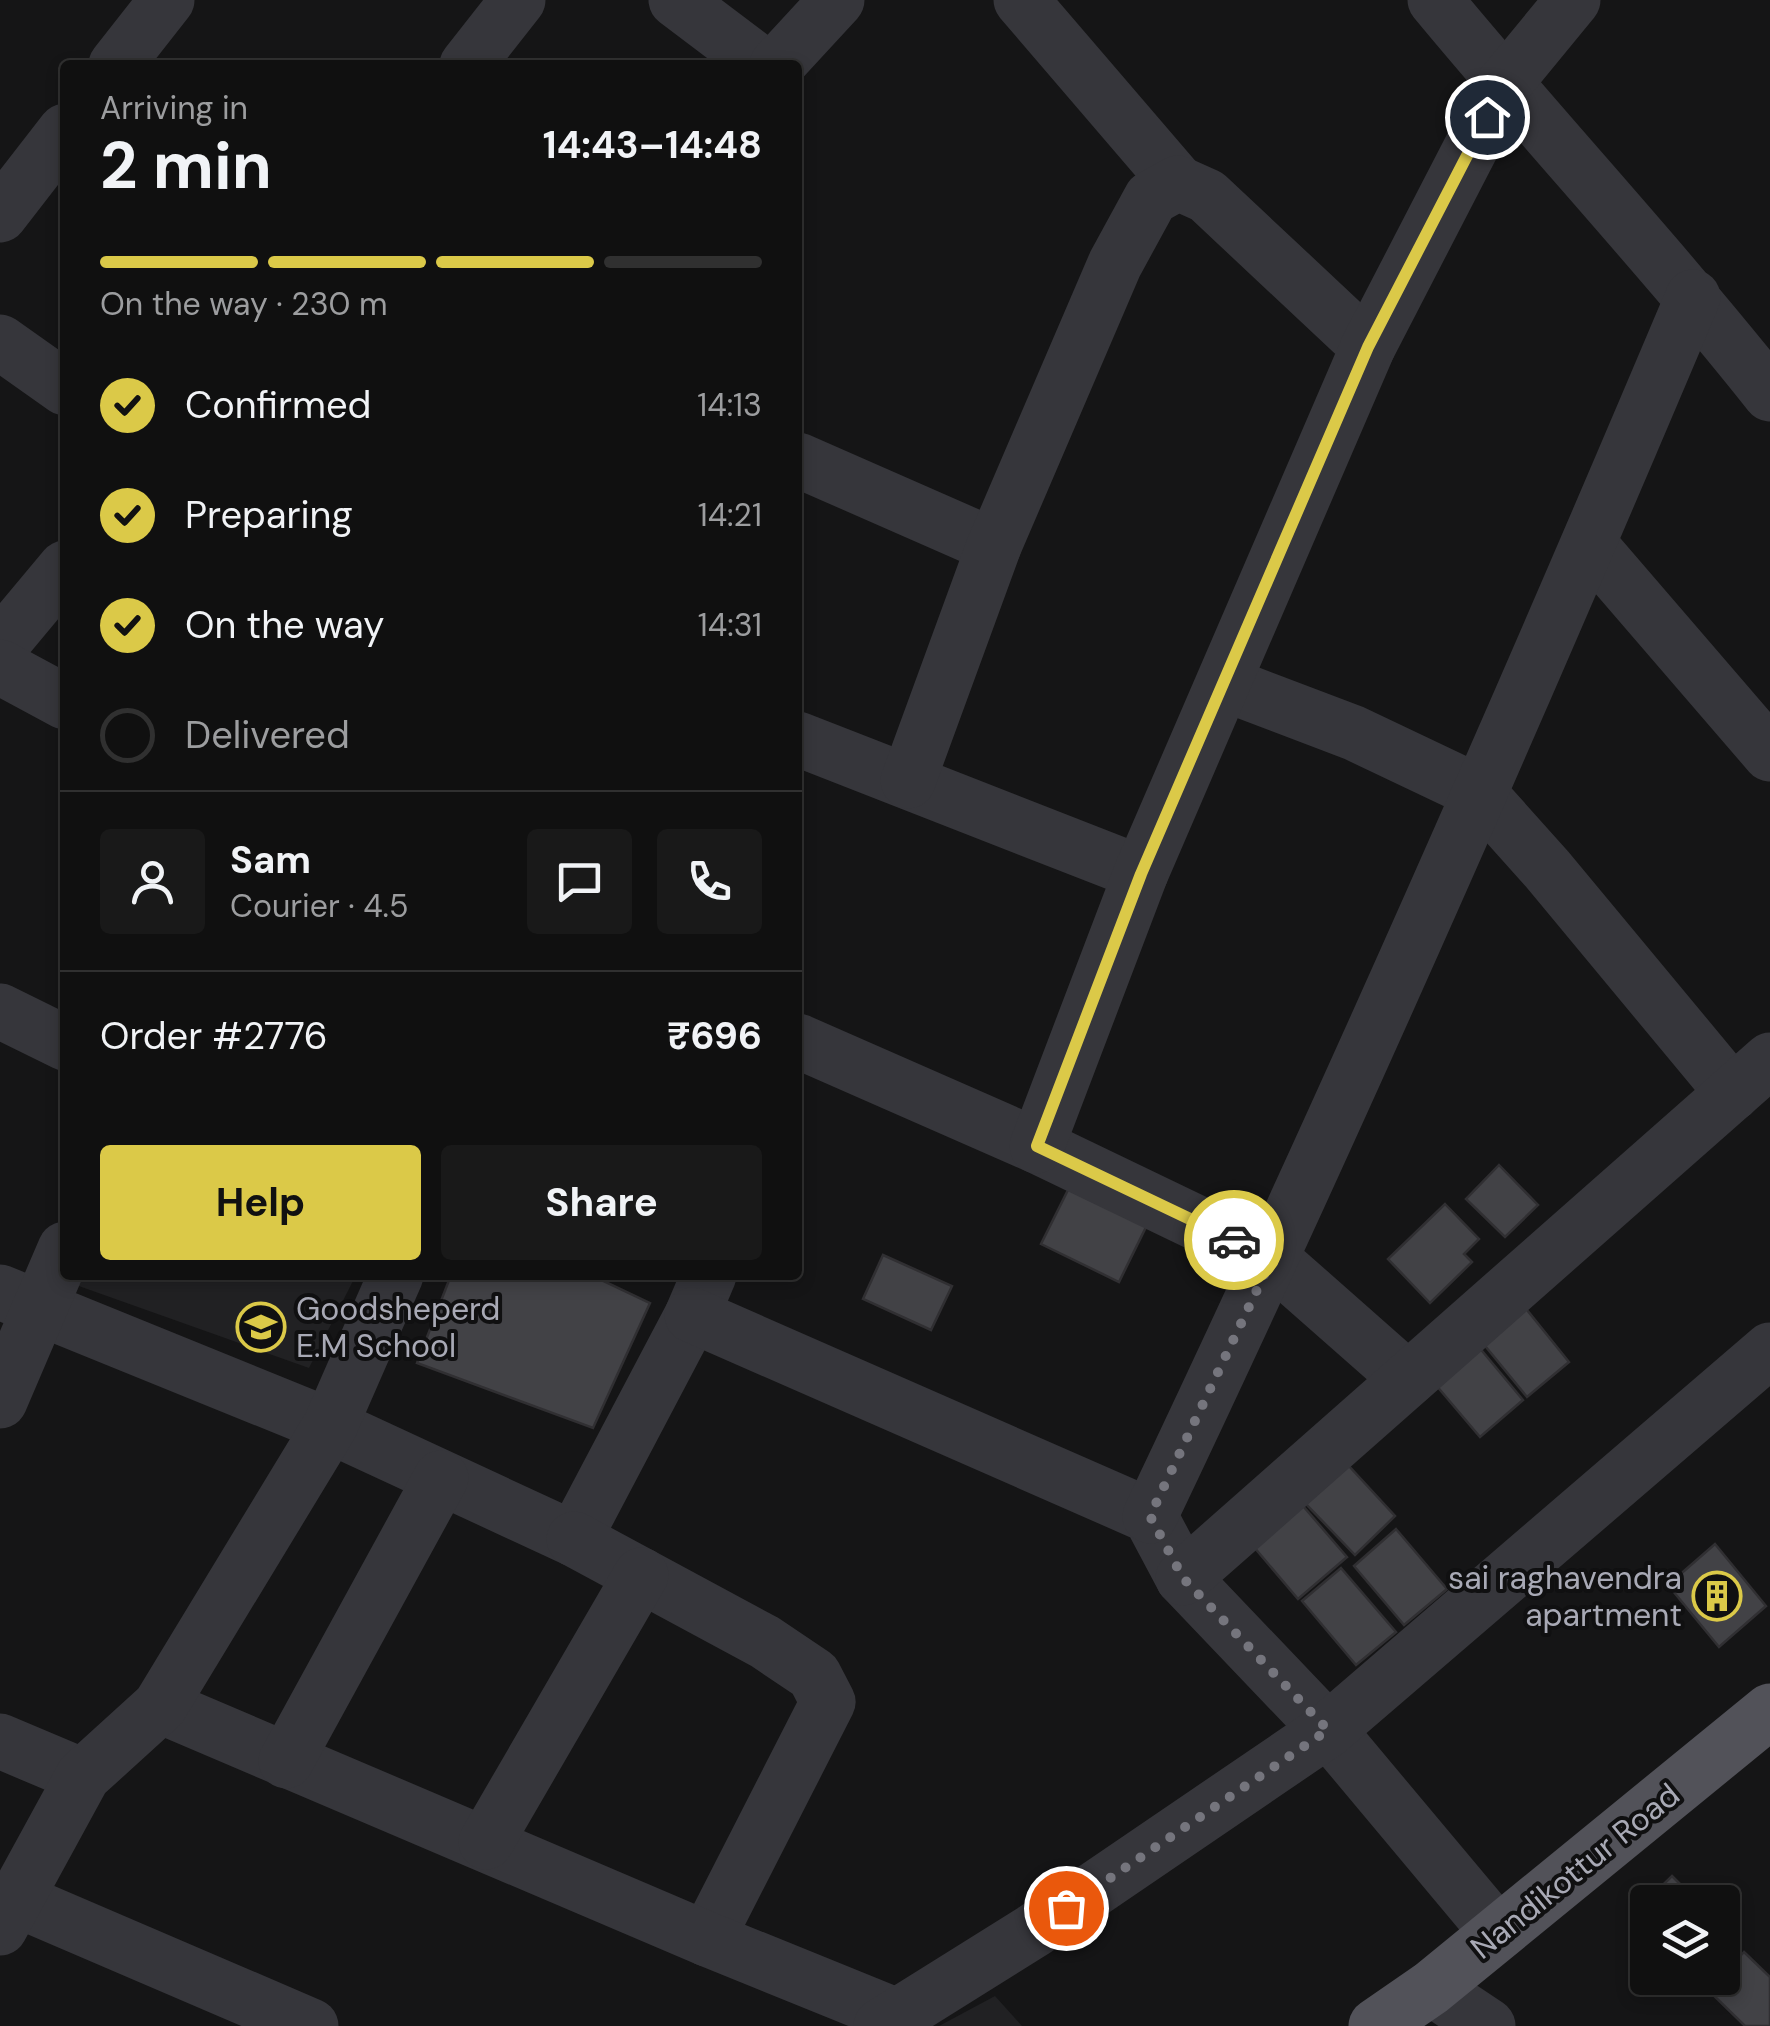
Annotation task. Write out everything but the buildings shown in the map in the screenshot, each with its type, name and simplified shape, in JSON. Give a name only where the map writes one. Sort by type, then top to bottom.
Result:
[{"type":"main road","name":"Nandikottur Road","points":[[1376,2026],[1431,1988],[1770,1711]]},
{"type":"street","points":[[120,60],[167,0]]},
{"type":"street","points":[[470,60],[518,0]]},
{"type":"street","points":[[676,0],[755,60]]},
{"type":"street","points":[[782,60],[837,0]]},
{"type":"street","points":[[1021,0],[1178,183],[1206,196],[1368,347]]},
{"type":"street","points":[[1435,0],[1693,297],[1770,394]]},
{"type":"street","points":[[1037,1146],[1141,874],[1368,347],[1504,84],[1573,0]]},
{"type":"street","points":[[0,215],[60,137]]},
{"type":"street","points":[[908,781],[994,546],[1115,264],[1151,198],[1178,183]]},
{"type":"street","points":[[1150,1516],[1272,1258],[1589,544],[1693,297]]},
{"type":"street","points":[[0,342],[60,384]]},
{"type":"street","points":[[802,462],[994,546]]},
{"type":"street","points":[[1589,544],[1770,754]]},
{"type":"street","points":[[0,646],[60,574]]},
{"type":"street","points":[[0,667],[60,699]]},
{"type":"street","points":[[1183,1578],[1752,1077],[1547,869],[1478,792],[1354,734],[1225,684]]},
{"type":"street","points":[[802,741],[1141,874]]},
{"type":"street","points":[[0,1011],[60,1041]]},
{"type":"street","points":[[802,1052],[1037,1146],[1272,1258],[1408,1378]]},
{"type":"street","points":[[0,1401],[20,1300],[60,1255]]},
{"type":"street","points":[[311,2026],[8,1914],[83,1776],[160,1706],[330,1426],[394,1280]]},
{"type":"street","points":[[574,1539],[701,1295],[1150,1516],[1183,1578],[1328,1730],[1498,1933]]},
{"type":"street","points":[[20,1300],[330,1426],[574,1539],[765,1642],[814,1676],[828,1702],[707,1939]]},
{"type":"street","points":[[160,1706],[486,1842],[889,2021],[1033,1931],[1328,1730],[1770,1350]]},
{"type":"street","points":[[286,1761],[441,1478]]},
{"type":"street","points":[[486,1842],[641,1575]]},
{"type":"street","points":[[0,1740],[83,1776]]},
{"type":"street","points":[[1431,1988],[1488,2026]]},
{"type":"shaded area","name":"Goodsheperd E.M School","points":[[78,1280],[353,1280],[309,1368],[76,1285]]},
{"type":"shaded area","points":[[995,1996],[1022,2026],[939,2026]]},
{"type":"way so far","points":[[1066,1908],[1328,1730],[1183,1578],[1150,1516],[1272,1258],[1234,1240]]},
{"type":"place","name":"Goodsheperd E.M School","points":[[261,1327]]},
{"type":"place","name":"sai raghavendra apartment","points":[[1717,1596]]},
{"type":"route","points":[[1234,1240],[1037,1146],[1141,874],[1368,347],[1487,117]]}]
